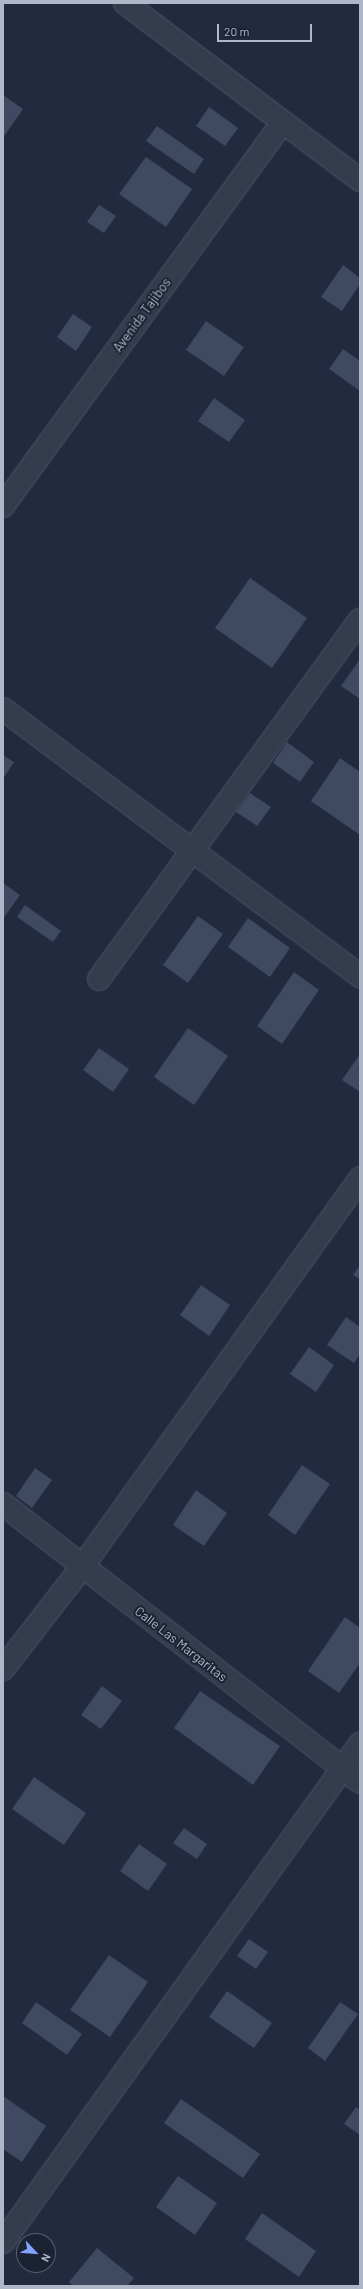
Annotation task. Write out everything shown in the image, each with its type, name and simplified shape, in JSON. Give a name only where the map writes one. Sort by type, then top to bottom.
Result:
[{"type":"street","points":[[125,3],[282,123],[360,180]]},
{"type":"street","name":"Avenida Tajibos","points":[[3,506],[282,123]]},
{"type":"street","points":[[99,979],[193,852],[360,620]]},
{"type":"street","points":[[3,709],[360,976]]},
{"type":"street","points":[[3,1670],[82,1567],[360,1178]]},
{"type":"street","name":"Calle Las Margaritas","points":[[3,1504],[360,1782]]},
{"type":"street","points":[[3,2242],[360,1744]]},
{"type":"building","points":[[3,95],[23,109],[3,138]]},
{"type":"building","points":[[209,107],[238,128],[225,146],[196,126]]},
{"type":"building","points":[[157,126],[204,159],[194,174],[146,141]]},
{"type":"building","points":[[146,157],[192,189],[166,227],[119,194]]},
{"type":"building","points":[[99,205],[116,216],[104,233],[87,222]]},
{"type":"building","points":[[343,265],[360,278],[360,284],[342,311],[321,297]]},
{"type":"building","points":[[73,314],[92,327],[76,351],[57,337]]},
{"type":"building","points":[[206,321],[244,347],[224,376],[186,350]]},
{"type":"building","points":[[343,349],[360,361],[360,391],[329,369]]},
{"type":"building","points":[[214,398],[245,420],[229,442],[198,421]]},
{"type":"building","points":[[250,578],[307,618],[272,668],[215,628]]},
{"type":"building","points":[[360,659],[360,699],[341,686]]},
{"type":"building","points":[[287,742],[314,762],[300,782],[273,763]]},
{"type":"building","points":[[3,755],[14,762],[3,779]]},
{"type":"building","points":[[340,758],[360,772],[360,835],[311,801]]},
{"type":"building","points":[[250,793],[271,807],[257,826],[236,812]]},
{"type":"building","points":[[3,883],[20,895],[3,919]]},
{"type":"building","points":[[25,905],[61,931],[53,942],[17,917]]},
{"type":"building","points":[[198,916],[223,934],[188,983],[163,965]]},
{"type":"building","points":[[248,918],[290,948],[270,977],[228,947]]},
{"type":"building","points":[[294,972],[319,990],[282,1044],[257,1026]]},
{"type":"building","points":[[188,1028],[228,1056],[194,1105],[154,1077]]},
{"type":"building","points":[[99,1048],[129,1069],[113,1092],[83,1070]]},
{"type":"building","points":[[360,1054],[360,1092],[342,1080]]},
{"type":"building","points":[[360,1265],[360,1279],[353,1275]]},
{"type":"building","points":[[201,1285],[230,1305],[209,1336],[180,1315]]},
{"type":"building","points":[[346,1317],[360,1327],[360,1354],[354,1363],[327,1345]]},
{"type":"building","points":[[309,1347],[334,1365],[316,1392],[290,1374]]},
{"type":"building","points":[[302,1465],[330,1484],[295,1535],[268,1515]]},
{"type":"building","points":[[35,1468],[52,1480],[32,1508],[16,1496]]},
{"type":"building","points":[[196,1490],[227,1513],[204,1546],[173,1525]]},
{"type":"building","points":[[345,1617],[360,1628],[360,1663],[339,1693],[308,1671]]},
{"type":"building","points":[[102,1686],[122,1701],[101,1729],[81,1715]]},
{"type":"building","points":[[200,1691],[280,1746],[253,1785],[174,1728]]},
{"type":"building","points":[[34,1777],[86,1813],[64,1845],[12,1809]]},
{"type":"building","points":[[184,1828],[207,1844],[197,1859],[173,1843]]},
{"type":"building","points":[[139,1844],[167,1864],[148,1891],[120,1871]]},
{"type":"building","points":[[249,1939],[268,1952],[256,1969],[237,1956]]},
{"type":"building","points":[[109,1955],[148,1982],[110,2037],[70,2010]]},
{"type":"building","points":[[227,1991],[272,2023],[254,2048],[209,2017]]},
{"type":"building","points":[[36,2002],[82,2034],[67,2055],[22,2023]]},
{"type":"building","points":[[340,2002],[358,2014],[325,2061],[308,2048]]},
{"type":"building","points":[[3,2096],[46,2126],[22,2162],[3,2149]]},
{"type":"building","points":[[181,2099],[260,2154],[243,2178],[164,2123]]},
{"type":"building","points":[[356,2107],[360,2110],[360,2135],[344,2124]]},
{"type":"building","points":[[178,2176],[217,2203],[195,2235],[156,2207]]},
{"type":"building","points":[[262,2213],[316,2251],[299,2277],[245,2239]]},
{"type":"building","points":[[97,2248],[134,2278],[127,2286],[73,2286],[69,2282]]}]
